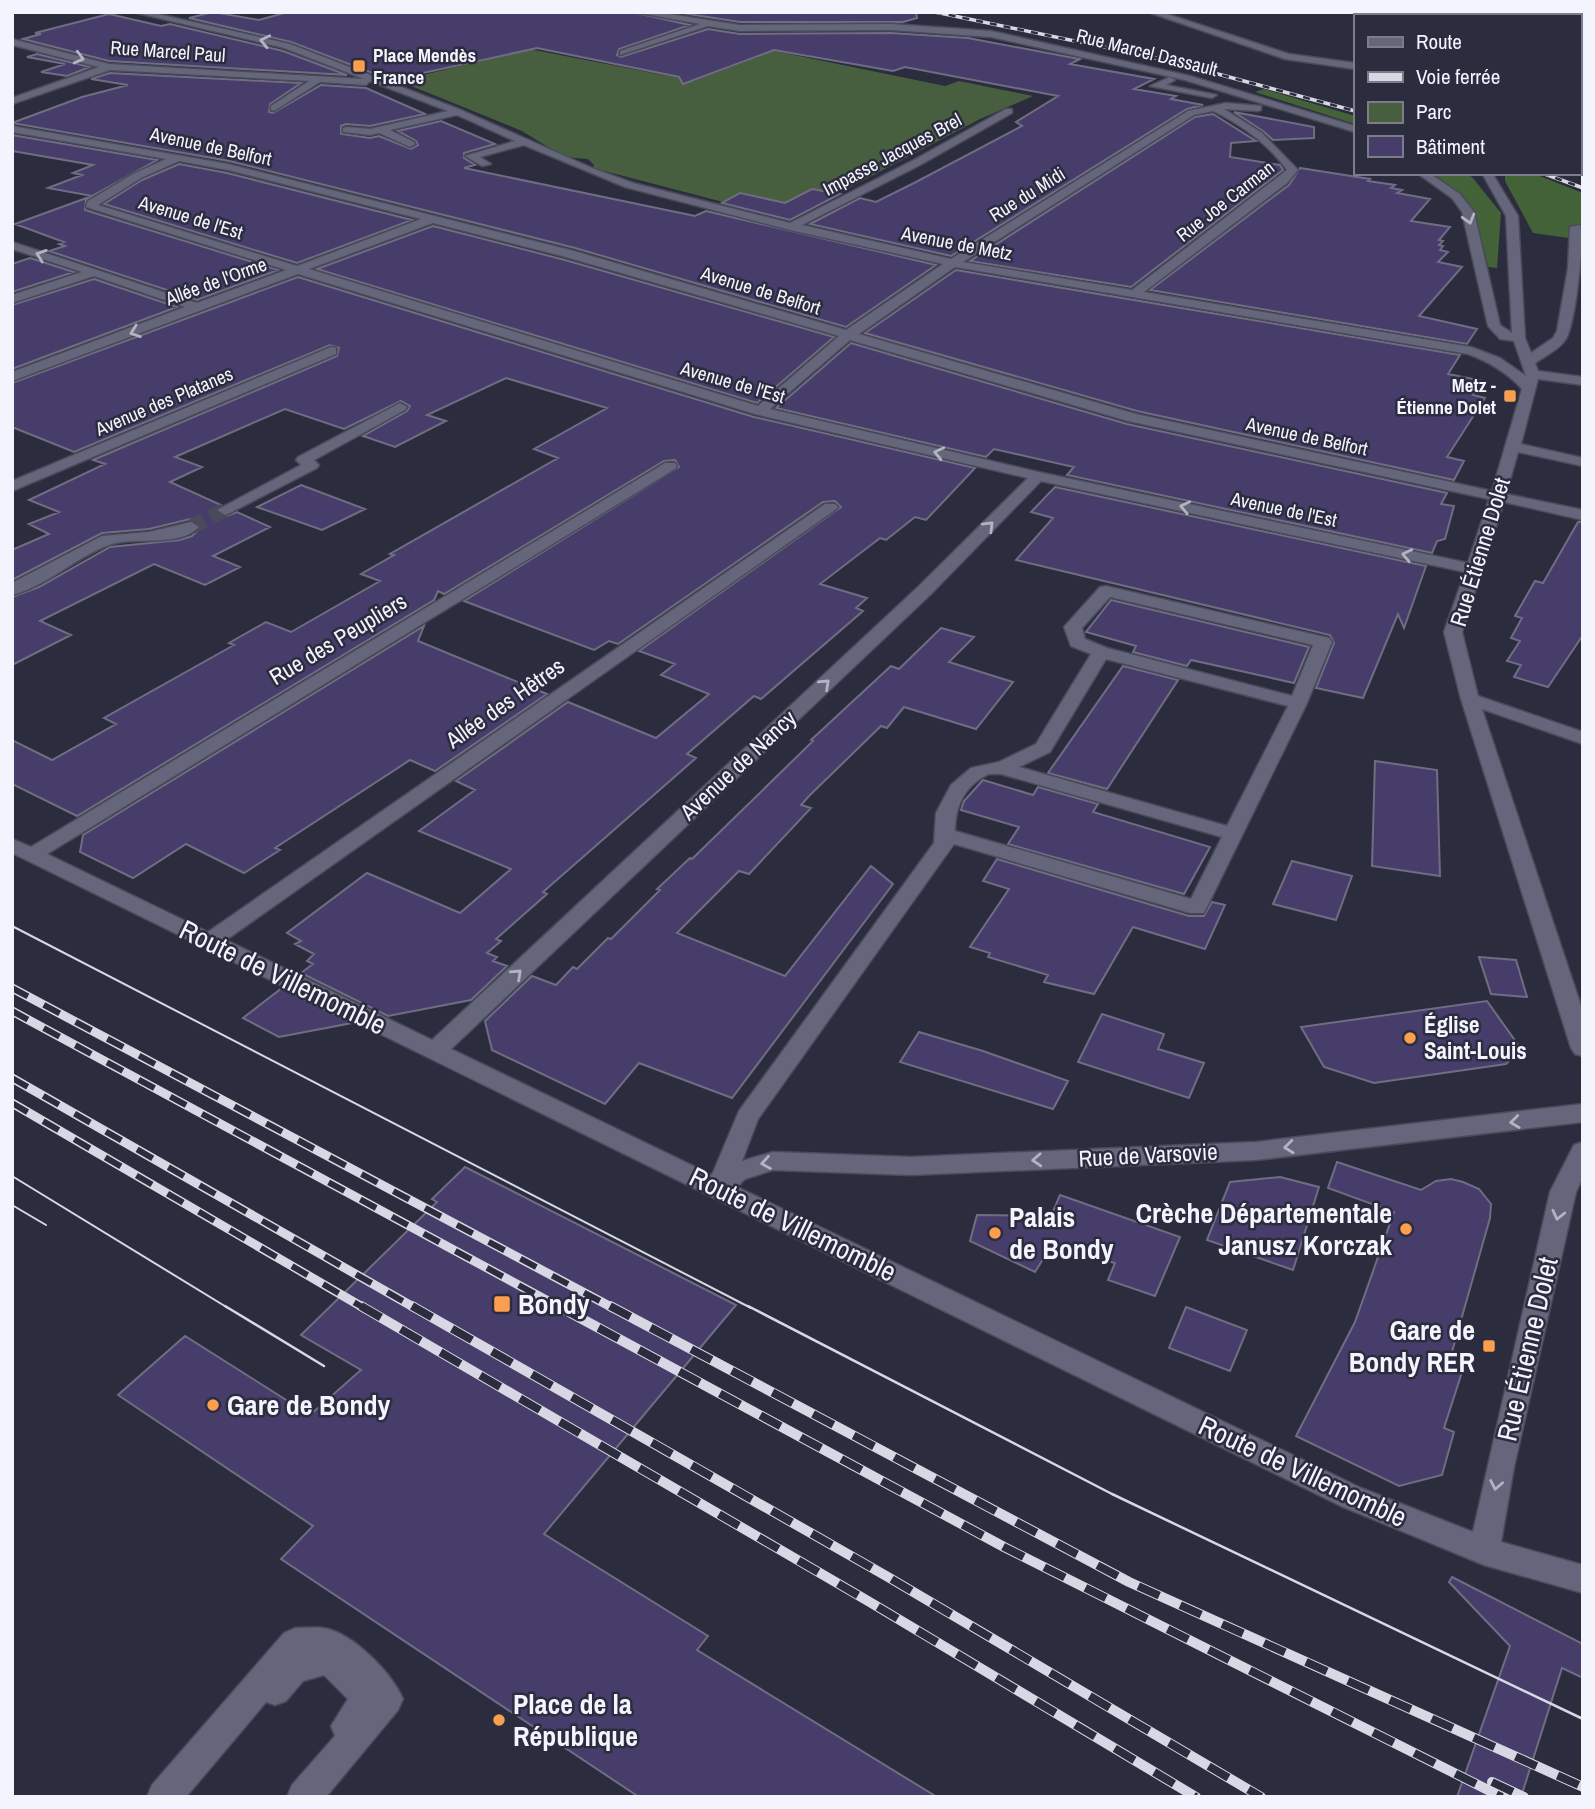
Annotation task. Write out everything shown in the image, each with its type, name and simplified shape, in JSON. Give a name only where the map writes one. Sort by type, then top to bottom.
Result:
[{"type":"street","name":"Avenue de Metz","points":[[137,12],[287,46],[458,112],[629,185],[790,227],[953,263],[1471,351],[1516,372],[1529,369]]},
{"type":"street","name":"Rue Marcel Dassault","points":[[638,12],[740,29],[915,27],[991,34],[1187,78],[1354,129]]},
{"type":"street","points":[[1152,12],[1288,57],[1354,66]]},
{"type":"street","points":[[825,28],[829,18],[834,18]]},
{"type":"street","points":[[623,53],[706,25]]},
{"type":"street","name":"Rue Marcel Paul","points":[[12,42],[109,67],[389,84]]},
{"type":"street","points":[[282,76],[330,62]]},
{"type":"street","points":[[12,101],[109,67]]},
{"type":"street","points":[[274,108],[319,79]]},
{"type":"street","name":"Rue Marcel Dassault","points":[[1170,80],[1155,86],[1199,95],[1220,95],[1231,91]]},
{"type":"street","name":"Rue du Midi","points":[[760,411],[847,336],[953,263],[1191,113],[1217,110],[1226,106],[1266,109],[1307,121],[1354,142]]},
{"type":"street","name":"Rue Joe Carman","points":[[1135,294],[1283,181],[1293,170],[1284,158],[1232,115],[1217,110]]},
{"type":"street","name":"Impasse Jacques Brel","points":[[790,227],[916,163],[1009,111]]},
{"type":"street","points":[[347,130],[381,130],[458,112]]},
{"type":"street","name":"Avenue de Belfort","points":[[12,130],[228,167],[570,254],[1133,418],[1583,515]]},
{"type":"street","points":[[381,130],[410,144]]},
{"type":"street","points":[[486,164],[470,156],[525,142]]},
{"type":"street","name":"Avenue de l'Est","points":[[178,158],[137,176],[92,203],[92,206],[760,411],[1038,476],[1474,569]]},
{"type":"street","points":[[1425,175],[1456,196],[1468,212],[1494,326],[1498,332],[1518,338]]},
{"type":"street","points":[[1488,175],[1512,216],[1516,239],[1518,338],[1529,369]]},
{"type":"street","name":"Allée de l'Orme","points":[[12,377],[432,219]]},
{"type":"street","points":[[1529,369],[1559,340],[1563,331],[1574,268],[1576,227]]},
{"type":"street","points":[[12,245],[199,308]]},
{"type":"street","points":[[12,299],[92,272]]},
{"type":"street","name":"Avenue des Platanes","points":[[12,487],[331,351]]},
{"type":"street","points":[[1488,357],[1583,381]]},
{"type":"street","name":"Rue Étienne Dolet","points":[[1529,369],[1512,446],[1453,632],[1470,699],[1583,1048]]},
{"type":"street","points":[[225,510],[312,465],[303,460],[400,407]]},
{"type":"street","points":[[1512,446],[1583,462]]},
{"type":"street","name":"Rue des Peupliers","points":[[32,855],[670,466]]},
{"type":"street","name":"Avenue de Nancy","points":[[435,1051],[925,590],[1038,476]]},
{"type":"street","name":"Allée des Hêtres","points":[[210,941],[830,508]]},
{"type":"street","points":[[12,590],[108,539],[149,537],[191,527]]},
{"type":"street","points":[[946,835],[1197,908],[1298,703],[1323,642],[1106,591],[1073,627],[1077,642],[1101,652],[1298,703]]},
{"type":"street","points":[[1002,768],[1043,748],[1101,652]]},
{"type":"street","points":[[1470,699],[1583,738]]},
{"type":"street","points":[[719,1189],[747,1117],[944,844],[944,820],[960,787],[973,774],[986,768],[1002,768],[1233,835]]},
{"type":"street","name":"Route de Villemomble","points":[[12,845],[1351,1497],[1484,1551],[1583,1579]]},
{"type":"street","name":"Rue de Varsovie","points":[[719,1189],[736,1172],[773,1161],[911,1166],[1256,1151],[1583,1113]]},
{"type":"street","name":"Rue Étienne Dolet","points":[[1484,1551],[1500,1467],[1563,1192],[1583,1152]]},
{"type":"street","points":[[164,1797],[295,1643],[324,1643],[354,1661],[387,1699],[304,1797]]},
{"type":"street","points":[[181,1797],[293,1669],[329,1659],[363,1690],[365,1703],[291,1797]]},
{"type":"green space","points":[[529,49],[694,81],[755,58],[765,49],[945,86],[959,81],[1033,96],[980,119],[824,201],[742,207],[593,168],[594,165],[588,159],[564,157],[522,131],[399,81]]},
{"type":"green space","points":[[1264,89],[1354,116],[1354,124],[1255,92]]},
{"type":"green space","points":[[1434,175],[1468,175],[1501,213],[1497,268],[1488,267],[1481,238],[1470,213],[1463,201]]},
{"type":"green space","points":[[1505,175],[1537,175],[1583,193],[1583,240],[1533,233],[1505,181]]},
{"type":"building","points":[[213,12],[259,20],[288,12],[632,12],[690,25],[619,49],[617,55],[621,57],[708,29],[740,34],[891,33],[968,38],[1080,59],[1070,64],[1154,79],[1134,89],[1176,96],[1171,99],[1203,105],[1187,109],[951,256],[810,224],[860,198],[876,202],[916,182],[1022,126],[1016,122],[1058,96],[905,67],[893,71],[774,50],[683,84],[679,77],[537,48],[391,80],[291,42],[189,18]]},
{"type":"building","points":[[675,12],[916,12],[917,18],[903,22],[740,22]]},
{"type":"building","points":[[109,14],[161,26],[170,24],[283,51],[347,75],[109,61],[23,39],[41,34],[35,33]]},
{"type":"building","points":[[37,54],[90,67],[67,76],[41,72],[65,64],[27,57]]},
{"type":"building","points":[[110,73],[301,83],[270,104],[269,112],[273,113],[321,85],[366,88],[425,114],[370,126],[346,124],[341,126],[341,134],[370,138],[379,136],[411,149],[418,145],[416,141],[398,131],[441,121],[495,144],[464,153],[464,158],[475,165],[464,168],[695,216],[706,211],[936,265],[846,327],[575,248],[229,161],[12,123],[82,97],[128,85],[91,79]]},
{"type":"building","points":[[1234,112],[1314,127],[1314,138],[1273,140]]},
{"type":"building","points":[[1213,114],[1256,141],[1231,143],[1230,157],[1280,165],[1283,170],[1131,287],[970,261],[1195,117]]},
{"type":"building","points":[[12,135],[157,160],[92,196],[48,188],[82,175],[73,173],[93,165],[12,151]]},
{"type":"building","points":[[179,164],[227,173],[412,220],[297,263],[104,204],[142,180]]},
{"type":"building","points":[[1300,168],[1370,179],[1368,181],[1395,185],[1391,188],[1402,190],[1397,193],[1430,199],[1411,221],[1450,227],[1439,240],[1443,241],[1439,245],[1443,246],[1440,250],[1448,252],[1438,262],[1462,267],[1419,316],[1477,329],[1467,344],[1150,290],[1289,185]]},
{"type":"building","points":[[812,189],[840,194],[790,220],[722,203],[740,193],[785,203]]},
{"type":"building","points":[[92,196],[86,200],[85,210],[278,270],[197,300],[49,251],[65,246],[59,244],[64,242],[15,224]]},
{"type":"building","points":[[433,226],[565,260],[834,337],[757,403],[317,269]]},
{"type":"building","points":[[30,258],[74,272],[12,292],[12,264]]},
{"type":"building","points":[[956,270],[1460,355],[1448,374],[1483,381],[1473,395],[1485,398],[1447,457],[1464,461],[1454,480],[1137,411],[865,333]]},
{"type":"building","points":[[298,277],[754,417],[975,468],[926,520],[915,517],[886,540],[880,538],[820,584],[867,598],[856,608],[863,611],[761,699],[754,696],[687,754],[696,758],[543,892],[547,894],[496,939],[501,941],[487,953],[497,957],[493,961],[507,966],[471,1000],[388,1016],[301,973],[313,964],[307,961],[314,954],[295,944],[301,941],[287,933],[367,873],[460,913],[511,869],[419,831],[475,790],[456,781],[568,702],[656,738],[709,694],[661,675],[675,664],[639,651],[841,507],[835,501],[823,502],[618,644],[609,641],[594,650],[464,601],[679,467],[675,460],[664,461],[444,594],[438,591],[434,600],[77,816],[12,784],[12,740],[52,760],[116,724],[104,718],[234,645],[229,643],[266,622],[291,632],[380,581],[361,574],[394,555],[390,554],[558,458],[534,449],[607,408],[506,378],[427,415],[446,421],[395,447],[363,436],[407,411],[410,406],[401,401],[344,429],[285,409],[175,457],[202,467],[170,482],[221,505],[214,511],[224,517],[237,512],[270,527],[213,556],[240,567],[205,585],[154,564],[40,621],[71,635],[12,665],[12,597],[39,587],[110,547],[180,540],[192,536],[202,527],[190,519],[149,529],[102,533],[12,580],[12,550],[49,534],[29,524],[59,512],[29,500],[105,464],[93,460],[337,356],[339,348],[330,345],[74,452],[12,427],[12,383]]},
{"type":"building","points":[[94,279],[177,307],[12,369],[12,305]]},
{"type":"building","points":[[851,343],[1127,424],[1447,493],[1441,504],[1454,506],[1445,539],[1437,541],[1432,553],[1067,475],[1074,467],[994,449],[986,457],[776,408]]},
{"type":"building","points":[[301,485],[365,509],[322,530],[257,507]]},
{"type":"building","points":[[1055,487],[1426,566],[1404,628],[1398,614],[1363,698],[1316,688],[1334,643],[1330,635],[1016,560],[1053,518],[1031,512]]},
{"type":"building","points":[[1578,522],[1583,522],[1583,635],[1548,687],[1514,677],[1521,665],[1507,661],[1520,641],[1511,638],[1522,618],[1515,616],[1535,581],[1543,583]]},
{"type":"building","points":[[1111,600],[1309,647],[1294,683],[1191,660],[1187,666],[1133,652],[1136,646],[1086,632]]},
{"type":"building","points":[[424,626],[418,641],[547,694],[435,771],[410,760],[275,848],[280,850],[244,873],[186,844],[133,878],[80,852],[83,835]]},
{"type":"building","points":[[941,628],[974,637],[949,662],[1013,682],[976,729],[904,707],[887,728],[881,726],[809,796],[801,805],[811,808],[749,874],[739,871],[677,933],[785,976],[871,866],[893,884],[732,1098],[639,1063],[605,1104],[492,1050],[485,1021],[532,976],[556,985],[573,967],[577,969],[608,938],[611,939],[660,890],[657,889],[692,859],[813,741],[811,740],[891,666],[899,669]]},
{"type":"building","points":[[1123,666],[1178,680],[1107,789],[1048,773]]},
{"type":"building","points":[[1375,761],[1437,770],[1440,876],[1372,866]]},
{"type":"building","points":[[983,780],[1033,795],[1038,787],[1098,804],[1093,812],[1210,847],[1184,894],[1008,844],[1019,827],[961,810],[964,801]]},
{"type":"building","points":[[997,859],[1189,916],[1204,916],[1212,902],[1225,905],[1205,949],[1133,927],[1094,994],[1044,982],[1048,975],[988,957],[990,953],[970,947],[1009,889],[983,881]]},
{"type":"building","points":[[1292,861],[1352,876],[1336,920],[1273,904]]},
{"type":"building","points":[[1479,957],[1516,960],[1527,997],[1491,994]]},
{"type":"building","points":[[282,988],[352,1023],[279,1037],[243,1018]]},
{"type":"building","name":"Église Saint-Louis","points":[[1487,1001],[1521,1049],[1506,1064],[1374,1083],[1324,1067],[1301,1027]]},
{"type":"building","points":[[1102,1014],[1164,1034],[1158,1049],[1204,1063],[1189,1098],[1078,1062]]},
{"type":"building","points":[[919,1032],[1068,1081],[1053,1109],[900,1062]]},
{"type":"building","points":[[1337,1162],[1421,1190],[1436,1181],[1451,1179],[1463,1182],[1479,1189],[1491,1204],[1490,1218],[1448,1366],[1462,1372],[1444,1428],[1454,1432],[1442,1475],[1399,1486],[1296,1436],[1355,1322],[1394,1212],[1328,1188]]},
{"type":"building","points":[[465,1167],[736,1305],[544,1534],[708,1636],[697,1650],[937,1797],[639,1797],[281,1559],[313,1526],[118,1395],[185,1336],[310,1415],[361,1370],[301,1335],[437,1202],[432,1199]]},
{"type":"building","points":[[1280,1177],[1319,1187],[1293,1270],[1207,1240],[1230,1182]]},
{"type":"building","points":[[1060,1195],[1180,1237],[1155,1296],[1108,1280],[1115,1263],[1059,1248],[1051,1259],[1045,1256],[1035,1272],[970,1241],[977,1215],[1051,1216]]},
{"type":"building","points":[[1186,1307],[1247,1330],[1230,1371],[1169,1348]]},
{"type":"building","points":[[1452,1577],[1583,1644],[1583,1678],[1562,1668],[1521,1797],[1457,1797],[1510,1646],[1449,1582]]},
{"type":"tunnel","points":[[191,527],[225,510]]},
{"type":"tram line","points":[[12,926],[751,1308]]},
{"type":"tram line","points":[[12,1176],[228,1308]]},
{"type":"tram line","points":[[12,1205],[46,1225]]},
{"type":"tram line","points":[[225,1306],[324,1366]]},
{"type":"tram line","points":[[748,1306],[1112,1494],[1583,1719]]},
{"type":"railway","points":[[935,12],[1166,60],[1354,111]]},
{"type":"railway","points":[[1547,175],[1583,188]]},
{"type":"railway","points":[[12,988],[613,1308]]},
{"type":"railway","points":[[12,1011],[561,1308]]},
{"type":"railway","points":[[12,1078],[415,1308]]},
{"type":"railway","points":[[12,1103],[364,1308]]},
{"type":"railway","points":[[361,1306],[868,1601],[1196,1797]]},
{"type":"railway","points":[[412,1306],[888,1577],[1261,1797]]},
{"type":"railway","points":[[558,1306],[1004,1547],[1502,1797]]},
{"type":"railway","points":[[610,1306],[1129,1582],[1583,1787]]},
{"type":"railway","points":[[1492,1782],[1524,1797]]},
{"type":"place","name":"Place Mendès France","points":[[359,66]]},
{"type":"place","name":"Metz - Étienne Dolet","points":[[1510,396]]},
{"type":"place","name":"Église Saint-Louis","points":[[1410,1038]]},
{"type":"place","name":"Crèche Départementale Janusz Korczak","points":[[1406,1229]]},
{"type":"place","name":"Palais de Bondy","points":[[995,1233]]},
{"type":"place","name":"Bondy","points":[[502,1304]]},
{"type":"place","name":"Gare de Bondy RER","points":[[1489,1346]]},
{"type":"place","name":"Gare de Bondy","points":[[213,1405]]},
{"type":"place","name":"Place de la République","points":[[499,1720]]}]
